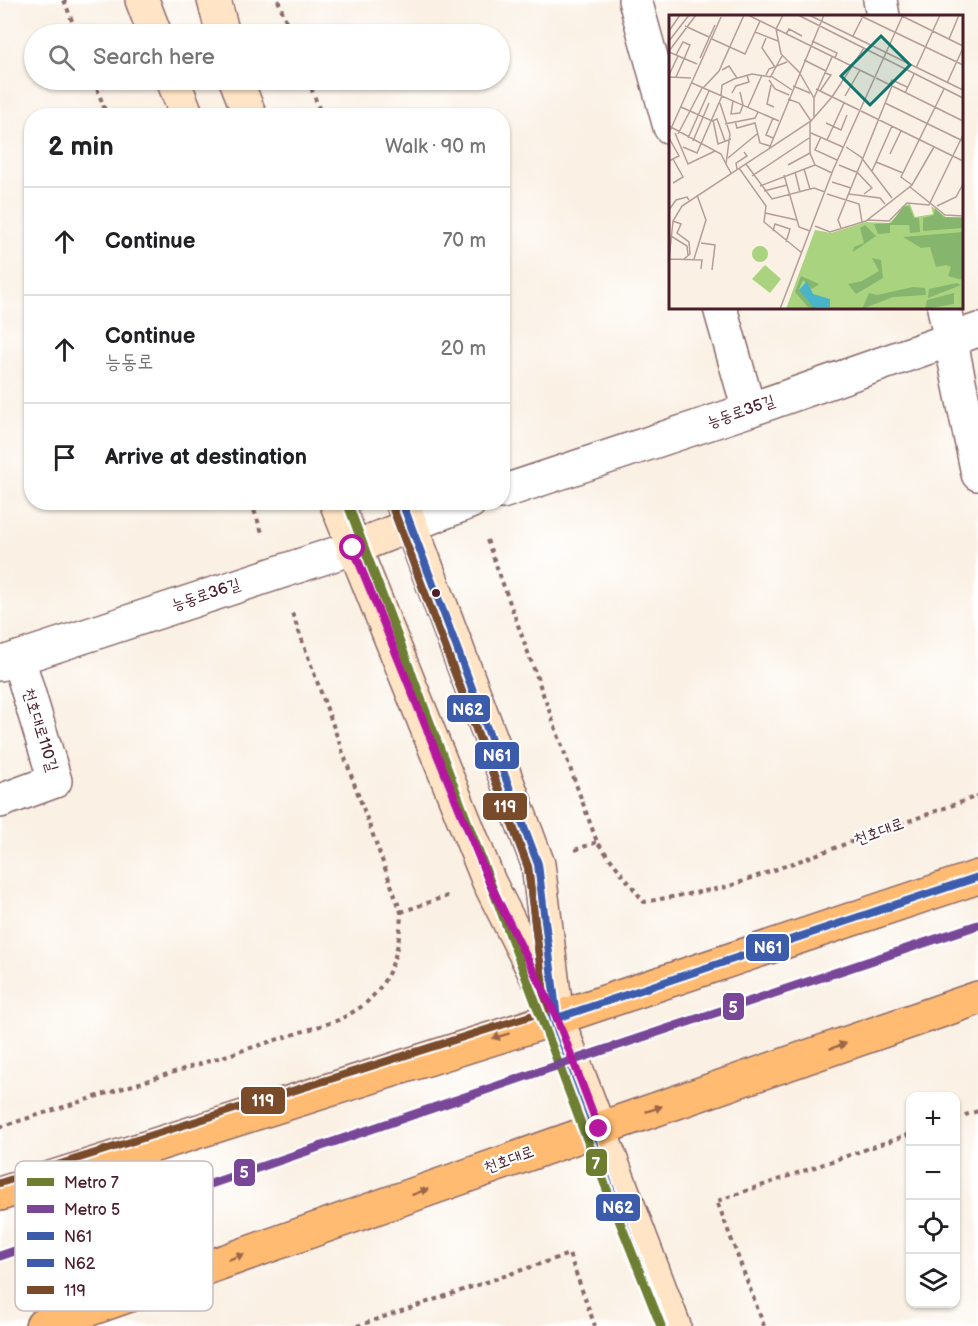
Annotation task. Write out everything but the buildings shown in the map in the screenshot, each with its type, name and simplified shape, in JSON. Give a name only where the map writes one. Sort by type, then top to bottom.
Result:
[{"type":"main road","points":[[142,0],[151,24]]},
{"type":"main road","points":[[214,0],[220,24]]},
{"type":"main road","points":[[177,90],[184,108]]},
{"type":"main road","points":[[240,90],[247,108]]},
{"type":"main road","points":[[339,510],[489,882],[557,1018],[674,1326]]},
{"type":"main road","points":[[407,514],[538,864],[557,1018]]},
{"type":"main road","name":"능동로36길","points":[[353,548],[407,514]]},
{"type":"main road","points":[[104,1161],[557,1018],[978,876]]},
{"type":"main road","name":"천호대로","points":[[213,1266],[978,998]]},
{"type":"main road","points":[[0,1194],[15,1189]]},
{"type":"main road","name":"천호대로","points":[[42,1326],[84,1311]]},
{"type":"street","points":[[635,0],[669,123]]},
{"type":"street","points":[[880,0],[883,15]]},
{"type":"street","points":[[720,309],[749,410]]},
{"type":"street","points":[[945,309],[964,335],[978,474]]},
{"type":"street","name":"능동로35길","points":[[510,489],[749,410],[964,335]]},
{"type":"street","points":[[407,514],[428,510]]},
{"type":"street","name":"능동로36길","points":[[9,661],[353,548]]},
{"type":"street","name":"천호대로110길","points":[[0,801],[55,781],[9,661]]},
{"type":"path","points":[[64,0],[73,24]]},
{"type":"path","points":[[278,0],[287,24]]},
{"type":"path","points":[[98,90],[104,108]]},
{"type":"path","points":[[312,90],[319,108]]},
{"type":"path","points":[[0,1127],[339,1020],[369,1000],[392,971],[400,935],[401,912],[254,510]]},
{"type":"path","name":"천호대로","points":[[485,535],[597,842],[644,902],[727,886],[978,796]]},
{"type":"path","points":[[960,1117],[978,1111]]},
{"type":"path","points":[[764,1326],[717,1201],[906,1135]]},
{"type":"path","points":[[357,1326],[569,1254],[595,1326]]},
{"type":"metro line","name":"7","points":[[350,510],[583,1129],[661,1326]]},
{"type":"metro line","name":"5","points":[[213,1183],[978,925]]},
{"type":"metro line","name":"5","points":[[0,1256],[15,1251]]},
{"type":"transit line","name":"N62","points":[[394,510],[528,867],[547,1021],[663,1326]]},
{"type":"transit line","name":"119","points":[[70,1161],[546,1011],[528,867],[394,510]]},
{"type":"transit line","name":"N61","points":[[405,510],[538,864],[557,1018]]},
{"type":"transit line","name":"N61","points":[[557,1018],[978,877]]},
{"type":"transit line","name":"119","points":[[0,1183],[15,1178]]},
{"type":"route","points":[[353,548],[489,882],[557,1018],[599,1129]]}]
